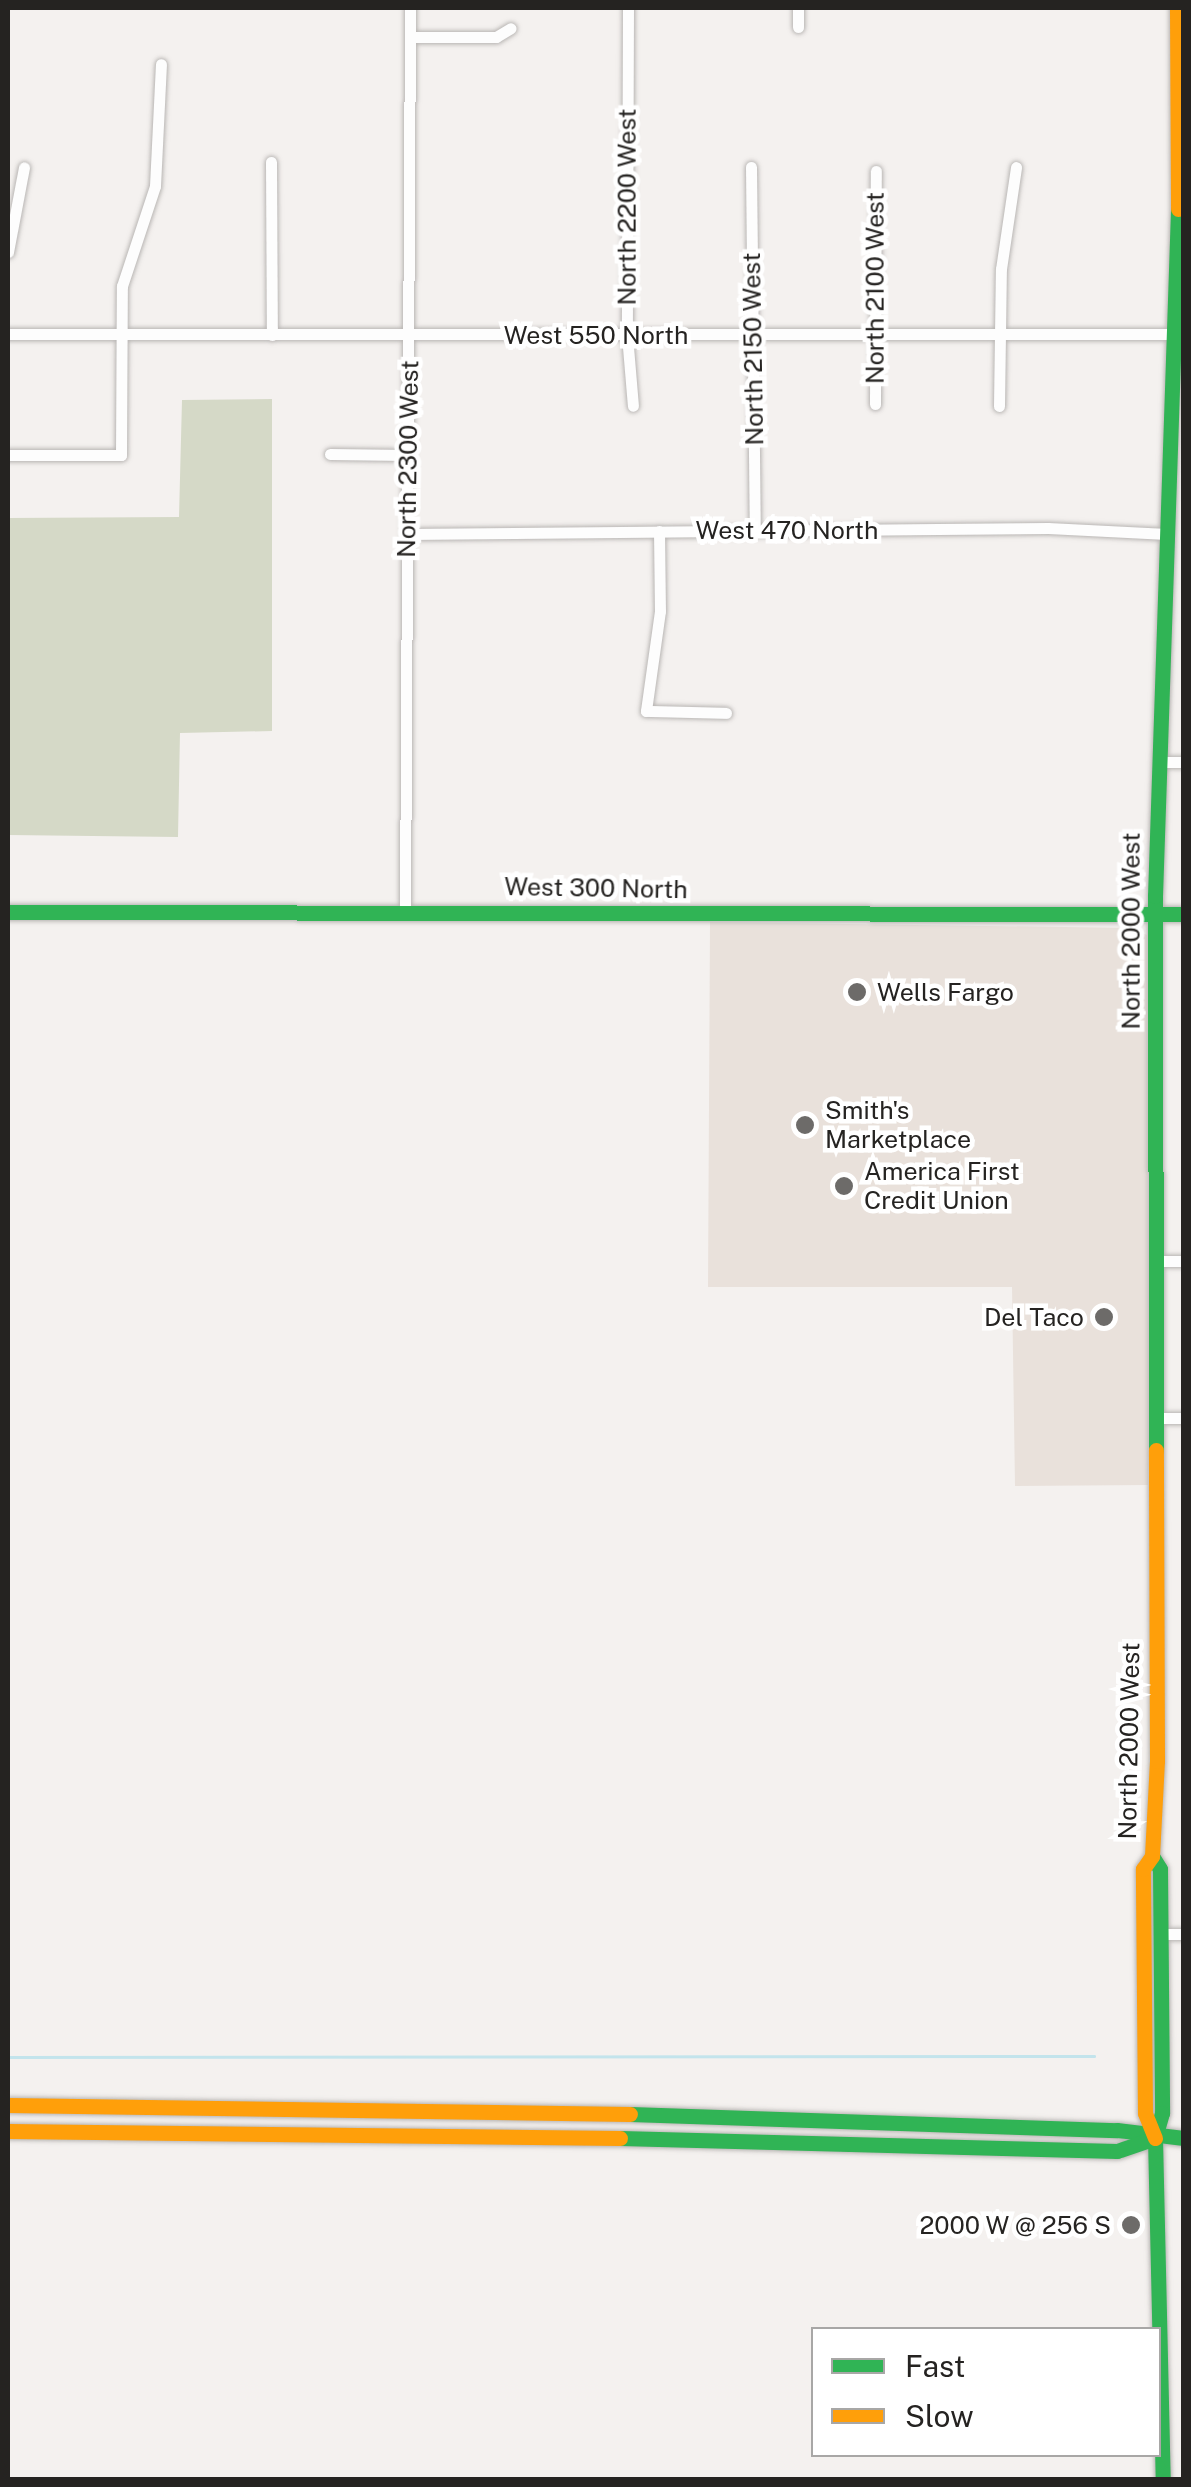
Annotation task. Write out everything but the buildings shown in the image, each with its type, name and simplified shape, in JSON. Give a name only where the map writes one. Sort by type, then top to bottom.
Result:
[{"type":"main road","name":"North 2000 West","points":[[1154,2138],[1162,2113],[1160,1869],[1152,1856],[1155,914],[1167,534],[1180,334],[1178,8]]},
{"type":"main road","name":"West 300 North","points":[[8,912],[1184,914]]},
{"type":"main road","name":"North 2000 West","points":[[1152,1856],[1143,1869],[1144,2074],[1145,2112],[1154,2138],[1159,2327]]},
{"type":"main road","points":[[8,2105],[482,2106],[914,2128],[1117,2130],[1154,2138],[1184,2138]]},
{"type":"main road","points":[[8,2131],[502,2132],[856,2149],[1117,2152],[1154,2138]]},
{"type":"main road","name":"North 2000 West","points":[[1161,2404],[1163,2480]]},
{"type":"street","name":"North 2300 West","points":[[405,911],[410,8]]},
{"type":"street","name":"North 2200 West","points":[[628,8],[626,335],[633,406]]},
{"type":"street","points":[[798,8],[798,27]]},
{"type":"street","points":[[410,37],[496,37],[511,28]]},
{"type":"street","points":[[8,454],[121,456],[122,335],[128,257],[155,186],[161,64]]},
{"type":"street","points":[[271,162],[272,334]]},
{"type":"street","points":[[8,252],[10,225],[24,167]]},
{"type":"street","points":[[1000,406],[1000,335],[1016,167]]},
{"type":"street","name":"North 2150 West","points":[[751,168],[755,531]]},
{"type":"street","name":"North 2100 West","points":[[874,404],[876,171]]},
{"type":"street","name":"West 550 North","points":[[8,334],[1180,334]]},
{"type":"street","points":[[330,454],[407,455]]},
{"type":"street","points":[[659,532],[660,610],[646,711],[726,713]]},
{"type":"street","name":"West 470 North","points":[[407,534],[1167,534]]},
{"type":"street","points":[[1158,762],[1184,762]]},
{"type":"street","points":[[1155,1261],[1184,1261]]},
{"type":"street","points":[[1156,1418],[1184,1418]]},
{"type":"street","points":[[1161,1934],[1184,1934]]},
{"type":"shaded area","points":[[710,922],[1130,928],[1147,935],[1148,1485],[1015,1486],[1012,1287],[708,1287]]},
{"type":"green space","points":[[272,399],[272,731],[180,733],[178,837],[8,835],[8,518],[179,517],[182,400]]},
{"type":"waterway","points":[[8,2057],[1094,2056]]},
{"type":"traffic: fast","points":[[1156,1450],[1155,896],[1178,209]]},
{"type":"traffic: fast","points":[[8,912],[1184,914]]},
{"type":"traffic: fast","points":[[1152,1856],[1160,1869],[1162,2113],[1155,2138],[1159,2327]]},
{"type":"traffic: fast","points":[[630,2114],[1117,2130],[1184,2138]]},
{"type":"traffic: fast","points":[[620,2138],[1117,2151],[1155,2138]]},
{"type":"traffic: fast","points":[[1161,2394],[1163,2480]]},
{"type":"traffic: slow","points":[[1177,8],[1178,209]]},
{"type":"traffic: slow","points":[[1155,2138],[1145,2113],[1143,1869],[1152,1856],[1157,1761],[1156,1450]]},
{"type":"traffic: slow","points":[[8,2105],[630,2114]]},
{"type":"traffic: slow","points":[[8,2131],[620,2138]]},
{"type":"place","name":"Wells Fargo","points":[[857,992]]},
{"type":"place","name":"Smith's Marketplace","points":[[805,1125]]},
{"type":"place","name":"America First Credit Union","points":[[844,1186]]},
{"type":"place","name":"Del Taco","points":[[1104,1317]]},
{"type":"place","name":"2000 W @ 256 S","points":[[1131,2225]]}]
